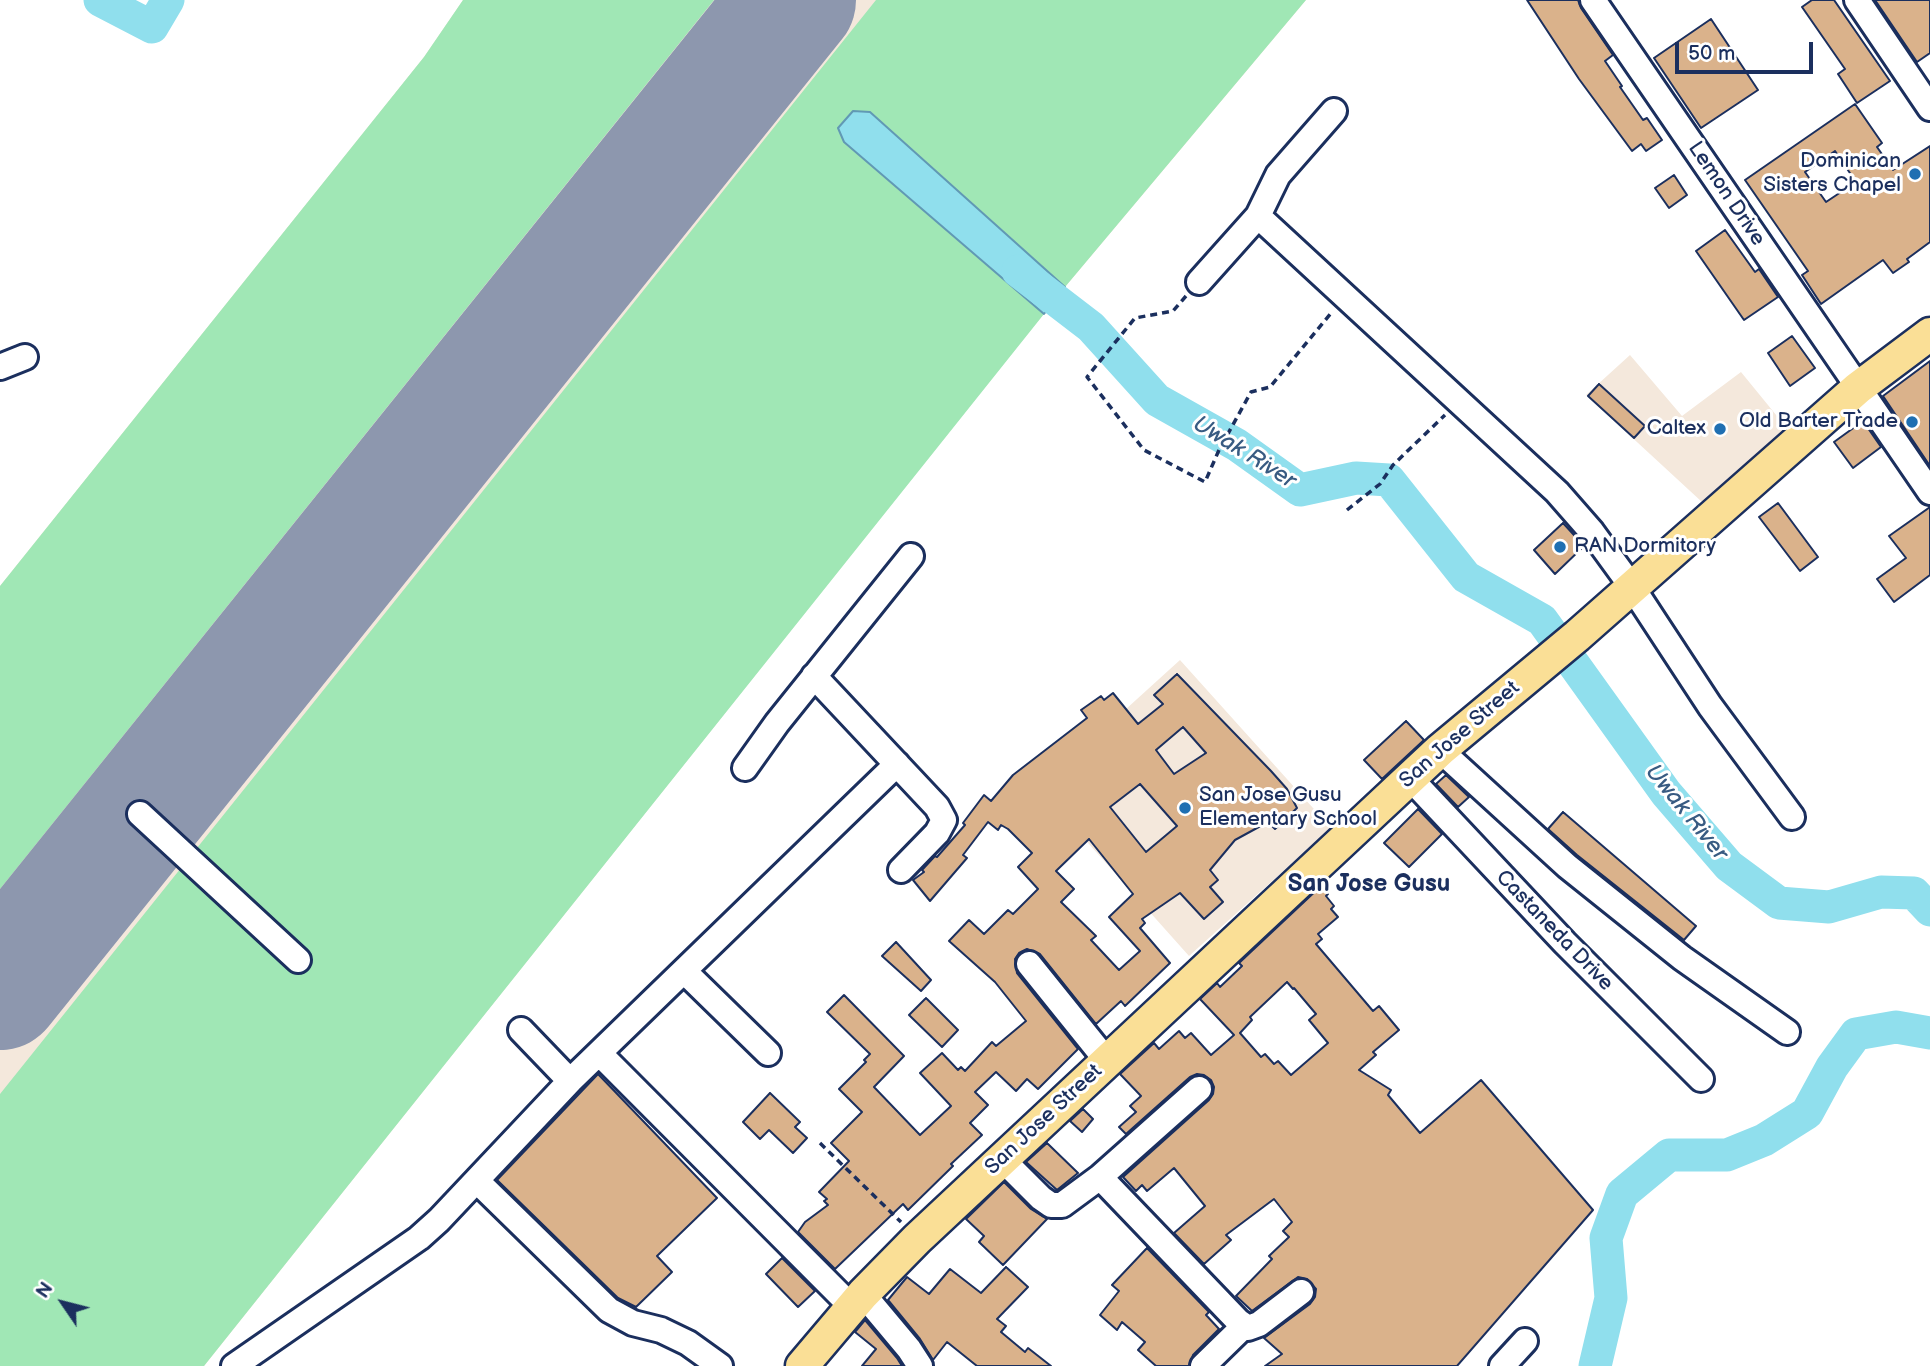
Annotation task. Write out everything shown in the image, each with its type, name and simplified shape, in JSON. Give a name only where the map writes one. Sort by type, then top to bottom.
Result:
[{"type":"main road","name":"San Jose Street","points":[[802,1366],[858,1301],[917,1239],[1440,750],[1577,636],[1858,388],[1930,334]]},
{"type":"street","name":"Lemon Drive","points":[[1593,0],[1930,492]]},
{"type":"street","points":[[1857,0],[1930,108]]},
{"type":"street","points":[[1199,282],[1258,216],[1278,175],[1334,111]]},
{"type":"street","points":[[1258,216],[1557,492],[1592,532],[1632,587],[1710,706],[1792,817]]},
{"type":"street","points":[[0,367],[24,357]]},
{"type":"street","points":[[745,768],[814,676],[911,556]]},
{"type":"street","points":[[814,676],[937,807],[944,820],[937,834],[901,870]]},
{"type":"street","points":[[1440,750],[1567,866],[1682,958],[1787,1032]]},
{"type":"street","points":[[234,1366],[419,1238],[477,1181],[570,1081],[897,764]]},
{"type":"street","name":"Castaneda Drive","points":[[1410,778],[1565,943],[1701,1079]]},
{"type":"street","points":[[140,814],[298,960]]},
{"type":"street","points":[[1029,964],[1107,1061]]},
{"type":"street","points":[[684,971],[768,1053]]},
{"type":"street","points":[[522,1030],[570,1081]]},
{"type":"street","points":[[599,1053],[909,1349],[920,1366]]},
{"type":"street","points":[[1002,1159],[1041,1198],[1051,1205],[1062,1205],[1100,1177],[1199,1089]]},
{"type":"street","points":[[1100,1177],[1244,1326],[1253,1328],[1301,1293]]},
{"type":"street","points":[[477,1181],[609,1310],[633,1324],[661,1330],[688,1343],[720,1366]]},
{"type":"street","points":[[1203,1366],[1244,1326]]},
{"type":"street","points":[[1502,1366],[1525,1341]]},
{"type":"path","points":[[1199,282],[1173,312],[1135,318],[1087,377],[1144,450],[1205,482],[1251,392],[1270,387],[1345,297]]},
{"type":"path","points":[[1347,510],[1380,484],[1394,465],[1459,402]]},
{"type":"path","points":[[820,1143],[917,1239]]},
{"type":"shaded area","points":[[463,0],[1306,0],[1065,287],[204,1366],[0,1366],[0,586],[424,57]]},
{"type":"shaded area","points":[[1630,355],[1682,416],[1741,372],[1790,432],[1702,502],[1586,395]]},
{"type":"shaded area","name":"San Jose Gusu Elementary School","points":[[1180,660],[1331,828],[1189,956],[1039,788]]},
{"type":"green space","points":[[463,0],[714,0],[0,889],[0,586],[424,57]]},
{"type":"green space","points":[[876,0],[1306,0],[1065,287],[870,113],[853,111],[839,128],[844,142],[1044,314],[204,1366],[0,1366],[0,1094]]},
{"type":"water","points":[[853,111],[870,112],[1065,287],[1044,314],[844,142],[838,128]]},
{"type":"building","points":[[1527,0],[1578,0],[1613,55],[1605,61],[1622,86],[1620,87],[1643,120],[1647,118],[1662,140],[1646,151],[1641,144],[1632,151],[1579,79]]},
{"type":"building","points":[[1812,0],[1834,0],[1890,81],[1857,103],[1838,74],[1845,69],[1802,7]]},
{"type":"building","points":[[1875,0],[1930,0],[1930,53],[1917,62]]},
{"type":"building","points":[[1711,19],[1758,90],[1701,128],[1654,58]]},
{"type":"building","points":[[1855,104],[1882,143],[1877,147],[1893,170],[1930,146],[1930,242],[1893,273],[1883,260],[1821,304],[1802,275],[1808,271],[1745,180]],"holes":[[[1835,151],[1856,182],[1826,202],[1805,172]]]},
{"type":"building","points":[[1674,175],[1687,195],[1669,208],[1655,188]]},
{"type":"building","points":[[1725,230],[1755,272],[1759,269],[1778,297],[1744,320],[1696,251]]},
{"type":"building","points":[[1792,336],[1815,368],[1790,386],[1768,353]]},
{"type":"building","name":"Old Barter Trade","points":[[1930,361],[1930,466],[1883,396]]},
{"type":"building","points":[[1599,384],[1645,426],[1634,438],[1588,396]]},
{"type":"building","points":[[1863,421],[1881,447],[1853,468],[1834,442]]},
{"type":"building","points":[[1778,503],[1818,557],[1800,571],[1759,517]]},
{"type":"building","points":[[1930,507],[1930,575],[1894,602],[1877,579],[1906,558],[1889,536]]},
{"type":"building","name":"RAN Dormitory","points":[[1563,523],[1584,546],[1555,574],[1534,550]]},
{"type":"building","points":[[1177,674],[1271,771],[1287,789],[1297,808],[1275,829],[1268,822],[1235,840],[1210,870],[1218,880],[1210,887],[1223,902],[1204,919],[1180,893],[1142,919],[1145,923],[1140,928],[1170,963],[1125,1006],[1121,1001],[1096,1024],[1040,954],[1027,949],[1019,953],[1015,959],[1017,973],[1078,1049],[1038,1089],[1027,1079],[1016,1091],[996,1072],[975,1092],[988,1105],[970,1123],[982,1135],[908,1210],[903,1204],[835,1269],[798,1232],[805,1222],[828,1205],[824,1201],[827,1199],[819,1192],[849,1161],[831,1143],[862,1112],[839,1089],[866,1062],[864,1060],[870,1054],[827,1012],[844,995],[904,1056],[874,1087],[920,1135],[951,1106],[920,1073],[942,1053],[958,1070],[961,1067],[965,1071],[992,1042],[996,1046],[1026,1021],[995,982],[949,941],[969,920],[984,934],[1008,910],[1013,914],[1038,889],[1018,867],[1032,853],[1008,829],[1001,825],[998,830],[988,822],[963,855],[967,858],[930,901],[913,880],[924,872],[922,870],[965,825],[963,823],[984,795],[991,801],[1013,775],[1087,718],[1081,710],[1101,696],[1104,700],[1113,693],[1138,724],[1163,704],[1154,695]],"holes":[[[1183,727],[1206,753],[1174,774],[1156,750]],[[1140,784],[1177,826],[1146,852],[1110,807]],[[1089,839],[1133,894],[1109,917],[1140,951],[1119,970],[1091,940],[1096,936],[1061,902],[1074,889],[1056,871]]]},
{"type":"building","points":[[1406,721],[1424,740],[1382,779],[1364,760]]},
{"type":"building","points":[[1446,775],[1469,797],[1458,807],[1436,784]]},
{"type":"building","points":[[1418,809],[1442,834],[1409,867],[1384,843]]},
{"type":"building","points":[[1563,812],[1696,926],[1684,940],[1548,829]]},
{"type":"building","points":[[1321,886],[1334,906],[1331,909],[1338,917],[1318,934],[1322,939],[1316,944],[1373,1011],[1379,1006],[1399,1030],[1373,1052],[1376,1055],[1359,1070],[1391,1090],[1388,1095],[1420,1133],[1481,1080],[1593,1210],[1457,1366],[1265,1366],[1282,1354],[1264,1338],[1310,1304],[1316,1289],[1307,1279],[1298,1277],[1252,1311],[1236,1296],[1272,1259],[1269,1256],[1289,1237],[1283,1231],[1292,1222],[1274,1199],[1226,1235],[1231,1240],[1204,1264],[1174,1233],[1205,1206],[1174,1168],[1147,1191],[1142,1185],[1136,1191],[1123,1177],[1209,1100],[1214,1087],[1211,1080],[1204,1075],[1190,1077],[1126,1134],[1119,1127],[1136,1112],[1130,1106],[1141,1096],[1120,1074],[1154,1043],[1159,1049],[1179,1031],[1185,1038],[1191,1033],[1211,1055],[1234,1035],[1200,999],[1217,983],[1220,987],[1242,966],[1239,963]],"holes":[[[1287,982],[1316,1014],[1309,1020],[1328,1043],[1291,1075],[1278,1061],[1274,1064],[1265,1054],[1261,1057],[1240,1033],[1252,1020],[1250,1017]]]},
{"type":"building","points":[[896,942],[931,980],[921,991],[882,956]]},
{"type":"building","points":[[926,998],[958,1030],[942,1047],[909,1015]]},
{"type":"building","points":[[598,1074],[717,1198],[657,1256],[672,1272],[636,1307],[618,1298],[497,1180]]},
{"type":"building","points":[[770,1093],[800,1122],[795,1127],[807,1138],[793,1153],[769,1130],[760,1139],[743,1122]]},
{"type":"building","points":[[1083,1109],[1093,1119],[1082,1132],[1070,1121]]},
{"type":"building","points":[[1047,1143],[1078,1173],[1057,1190],[1026,1162]]},
{"type":"building","points":[[1004,1182],[1031,1209],[1047,1219],[1003,1265],[979,1242],[984,1236],[966,1219]]},
{"type":"building","points":[[1147,1248],[1209,1312],[1206,1315],[1219,1329],[1193,1355],[1189,1366],[1156,1366],[1138,1350],[1145,1342],[1122,1322],[1117,1330],[1100,1315],[1119,1291],[1112,1285]]},
{"type":"building","points":[[782,1258],[815,1291],[798,1307],[766,1274]]},
{"type":"building","points":[[1006,1267],[1028,1287],[997,1319],[1006,1326],[1001,1332],[1025,1352],[1028,1348],[1051,1366],[977,1366],[947,1342],[933,1360],[920,1339],[888,1300],[907,1277],[929,1294],[950,1269],[981,1293]]},
{"type":"building","points":[[865,1320],[902,1366],[862,1366],[876,1349],[855,1332]]},
{"type":"waterway","name":"Uwak River","points":[[100,0],[152,27],[168,0]]},
{"type":"waterway","name":"Uwak River","points":[[1018,271],[1091,327],[1157,400],[1237,445],[1300,490],[1356,478],[1389,480],[1466,577],[1542,620],[1666,793],[1729,866],[1779,903],[1829,907],[1881,892],[1914,893],[1930,910]]},
{"type":"waterway","name":"Uwak River","points":[[1595,1366],[1611,1298],[1606,1238],[1622,1194],[1669,1155],[1727,1155],[1764,1140],[1807,1113],[1832,1067],[1856,1034],[1896,1027],[1930,1033]]},
{"type":"runway","points":[[0,988],[794,0]]},
{"type":"place","name":"Dominican Sisters Chapel","points":[[1915,174]]},
{"type":"place","name":"Old Barter Trade","points":[[1912,422]]},
{"type":"place","name":"Caltex","points":[[1720,429]]},
{"type":"place","name":"RAN Dormitory","points":[[1560,547]]},
{"type":"place","name":"San Jose Gusu Elementary School","points":[[1185,808]]},
{"type":"district","name":"San Jose Gusu","points":[[1369,885]]}]
